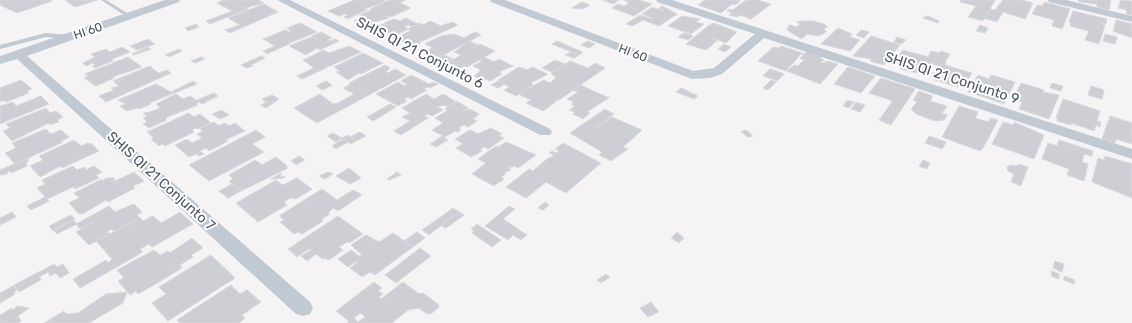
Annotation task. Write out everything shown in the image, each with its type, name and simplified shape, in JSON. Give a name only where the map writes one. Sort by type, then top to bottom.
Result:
[{"type":"street","name":"HI 60","points":[[0,60],[19,55],[175,0]]},
{"type":"street","name":"SHIS QI 21 Conjunto 6","points":[[282,0],[545,132]]},
{"type":"street","name":"HI 60","points":[[495,0],[692,75],[710,74],[718,71],[762,33]]},
{"type":"street","name":"SHIS QI 21 Conjunto 9","points":[[661,0],[1132,154]]},
{"type":"street","points":[[1053,0],[1132,19]]},
{"type":"street","name":"SHIS QI 21 Conjunto 7","points":[[19,55],[303,308]]},
{"type":"lane","points":[[103,0],[129,16]]},
{"type":"lane","points":[[0,48],[46,35],[69,37]]},
{"type":"building","points":[[0,0],[52,1],[17,13],[0,5]]},
{"type":"building","points":[[65,0],[97,0],[75,7]]},
{"type":"building","points":[[223,0],[258,0],[264,3],[245,8],[248,9],[210,24],[206,21],[232,11],[217,3]]},
{"type":"building","points":[[354,0],[386,1],[365,9],[367,10],[347,19],[344,17],[348,15],[345,14],[339,16],[328,11]]},
{"type":"building","points":[[390,0],[405,0],[400,3],[411,8],[391,17],[388,16],[386,17],[389,18],[378,21],[367,27],[354,21],[367,16],[363,17],[359,15]]},
{"type":"building","points":[[602,0],[619,0],[613,4]]},
{"type":"building","points":[[624,0],[639,0],[652,4],[634,16],[612,8],[618,4],[625,6],[629,3]]},
{"type":"building","points":[[705,0],[740,1],[735,5],[732,4],[721,13],[698,5]]},
{"type":"building","points":[[746,0],[758,0],[771,4],[751,19],[740,15],[737,17],[729,15],[732,13],[727,11],[730,9],[733,10]]},
{"type":"building","points":[[961,0],[995,0],[983,21],[968,17],[976,6],[960,2]]},
{"type":"building","points":[[1003,0],[1021,0],[1033,3],[1025,19],[1003,12],[997,22],[984,18],[990,9],[995,10]]},
{"type":"building","points":[[1079,0],[1111,0],[1109,10],[1097,7],[1097,4],[1079,2]]},
{"type":"building","points":[[1121,0],[1132,1],[1132,15],[1126,14],[1127,10],[1118,8]]},
{"type":"building","points":[[582,2],[590,5],[582,9],[572,8]]},
{"type":"building","points":[[1045,2],[1070,9],[1062,29],[1052,26],[1054,20],[1032,14],[1037,5],[1042,6]]},
{"type":"building","points":[[264,4],[278,12],[230,33],[225,30],[240,25],[228,18]]},
{"type":"building","points":[[662,6],[677,14],[659,26],[643,20],[632,26],[626,24],[640,15],[652,19],[653,18],[642,14],[652,7],[662,11],[664,10],[658,9]]},
{"type":"building","points":[[1073,11],[1107,19],[1106,24],[1098,22],[1105,25],[1099,44],[1085,40],[1089,31],[1070,26],[1071,23],[1069,22]]},
{"type":"building","points":[[682,16],[700,19],[696,22],[704,24],[691,34],[668,26]]},
{"type":"building","points":[[925,16],[939,21],[938,23],[923,18]]},
{"type":"building","points":[[406,18],[418,24],[412,27],[408,25],[405,27],[408,29],[392,37],[390,36],[392,34],[386,34],[380,31],[386,29],[379,31],[373,28],[382,24],[389,26],[384,23],[394,19],[400,21]]},
{"type":"building","points":[[1116,20],[1132,24],[1132,38],[1113,31]]},
{"type":"building","points":[[430,21],[441,26],[452,22],[458,25],[420,42],[421,43],[412,48],[397,38],[411,30],[408,29],[420,23],[423,25]]},
{"type":"building","points":[[813,21],[824,24],[828,27],[824,28],[826,32],[819,36],[807,34],[802,39],[787,29],[789,25],[797,27],[800,24],[797,22]]},
{"type":"building","points":[[300,23],[317,32],[292,42],[288,42],[291,43],[267,54],[263,51],[275,46],[263,39],[285,30],[289,32],[291,31],[287,28]]},
{"type":"building","points":[[714,23],[737,32],[726,43],[710,37],[717,41],[706,50],[686,44],[708,26]]},
{"type":"building","points":[[196,24],[199,27],[188,31],[185,28]]},
{"type":"building","points":[[980,25],[988,28],[985,33],[976,31]]},
{"type":"building","points":[[838,28],[852,34],[850,37],[860,40],[850,51],[821,44]]},
{"type":"building","points":[[861,30],[869,32],[864,38],[856,35]]},
{"type":"building","points":[[321,32],[332,38],[327,40],[330,41],[335,39],[339,41],[320,50],[317,48],[306,55],[289,46],[311,37],[318,39],[312,36]]},
{"type":"building","points":[[475,32],[481,35],[432,61],[424,58],[429,55],[425,53],[432,47],[425,44],[441,36],[454,34],[464,38]]},
{"type":"building","points":[[684,33],[693,36],[688,40],[678,37]]},
{"type":"building","points":[[1105,34],[1117,37],[1115,44],[1103,41]]},
{"type":"building","points":[[871,36],[900,45],[884,65],[870,61],[872,59],[853,56]]},
{"type":"building","points":[[897,37],[906,40],[902,44],[894,42]]},
{"type":"building","points":[[148,39],[155,44],[137,50],[130,46]]},
{"type":"building","points":[[469,41],[478,45],[472,49],[480,44],[495,51],[467,67],[464,66],[457,70],[446,64],[461,55],[454,52]]},
{"type":"building","points":[[557,41],[583,52],[579,55],[552,44]]},
{"type":"building","points":[[588,41],[595,44],[589,48],[581,45]]},
{"type":"building","points":[[724,44],[731,47],[725,52],[718,49]]},
{"type":"building","points":[[349,46],[361,52],[330,66],[326,66],[328,67],[302,79],[297,76],[314,68],[303,60],[324,50],[329,53]]},
{"type":"building","points":[[781,46],[805,54],[801,54],[786,71],[758,61],[773,47],[779,48]]},
{"type":"building","points":[[122,47],[130,52],[112,59],[113,61],[95,68],[92,66],[95,65],[93,63],[86,66],[83,63],[95,57],[91,54],[106,49],[110,52]]},
{"type":"building","points":[[148,47],[151,49],[134,55],[132,54]]},
{"type":"building","points":[[179,49],[182,51],[169,57],[165,55]]},
{"type":"building","points":[[903,50],[928,57],[931,51],[940,53],[931,66],[928,65],[924,70],[927,72],[925,75],[900,69],[902,64],[894,61]]},
{"type":"building","points":[[808,51],[822,56],[820,58],[824,60],[821,62],[824,63],[827,61],[838,64],[820,84],[787,71],[794,65],[798,66],[804,60],[800,58]]},
{"type":"building","points":[[941,51],[950,54],[945,62],[945,65],[972,73],[965,84],[961,83],[958,87],[935,80],[937,76],[933,74],[939,66],[932,64]]},
{"type":"building","points":[[571,52],[579,55],[574,58],[565,55]]},
{"type":"building","points":[[363,53],[383,63],[361,74],[359,73],[348,80],[336,72],[340,71],[334,67]]},
{"type":"building","points":[[445,55],[453,59],[443,65],[434,61]]},
{"type":"building","points":[[261,56],[265,58],[251,65],[253,66],[247,68],[241,65]]},
{"type":"building","points":[[128,57],[142,67],[112,77],[114,78],[96,86],[84,78],[88,76],[85,74]]},
{"type":"building","points":[[201,57],[205,59],[195,63],[191,61]]},
{"type":"building","points":[[484,57],[494,62],[499,59],[513,66],[499,72],[502,74],[490,81],[486,79],[483,81],[474,76],[481,70],[473,66],[482,61],[479,60]]},
{"type":"building","points":[[555,60],[565,64],[552,72],[542,68]]},
{"type":"building","points":[[570,61],[588,68],[595,63],[605,68],[559,100],[554,100],[557,101],[543,111],[526,103],[531,100],[518,94],[544,80],[550,83],[556,78],[551,73]]},
{"type":"building","points":[[385,65],[390,68],[386,72],[388,73],[395,69],[406,75],[317,123],[294,108],[320,94],[333,104],[338,103],[354,94],[343,88],[351,84],[349,83]]},
{"type":"building","points":[[150,66],[158,73],[167,70],[171,73],[106,102],[99,96],[114,90],[111,88],[119,86],[113,81]]},
{"type":"building","points":[[519,67],[527,70],[532,67],[548,74],[531,83],[533,85],[516,96],[504,90],[509,87],[505,84],[498,88],[491,85],[498,81],[501,82],[498,80]]},
{"type":"building","points":[[848,67],[875,76],[861,93],[834,84]]},
{"type":"building","points":[[770,69],[784,74],[777,81],[763,76]]},
{"type":"building","points":[[411,75],[429,84],[433,82],[438,84],[430,88],[427,87],[424,89],[427,90],[411,99],[408,97],[404,99],[407,101],[398,106],[376,94],[398,82],[404,86],[407,84],[401,81]]},
{"type":"building","points":[[978,75],[989,79],[991,75],[1015,82],[1004,104],[968,92]]},
{"type":"building","points":[[881,78],[915,89],[891,125],[879,120],[892,102],[869,93]]},
{"type":"building","points":[[21,80],[32,89],[27,91],[29,93],[6,102],[4,100],[0,102],[0,88]]},
{"type":"building","points":[[771,80],[776,82],[768,90],[763,88]]},
{"type":"building","points":[[193,81],[197,84],[149,103],[151,104],[139,109],[137,108],[127,111],[120,106],[126,104],[118,100],[156,84],[171,92]]},
{"type":"building","points":[[326,81],[332,85],[323,90],[316,86]]},
{"type":"building","points":[[1021,83],[1044,90],[1043,92],[1059,95],[1049,119],[1019,109],[1022,102],[1013,99]]},
{"type":"building","points":[[1052,83],[1063,86],[1061,91],[1050,88]]},
{"type":"building","points":[[580,85],[610,97],[587,112],[590,113],[583,119],[573,114],[575,112],[569,110],[575,106],[571,104],[574,102],[567,99],[578,92],[573,90]]},
{"type":"building","points":[[1091,86],[1104,90],[1102,99],[1088,95]]},
{"type":"building","points":[[681,88],[698,96],[694,99],[676,92]]},
{"type":"building","points":[[919,91],[933,96],[930,101],[947,106],[943,112],[940,113],[947,115],[944,120],[935,121],[916,114],[911,109],[917,102],[913,100]]},
{"type":"building","points":[[214,93],[218,96],[202,104],[197,100]]},
{"type":"building","points":[[176,94],[183,99],[190,96],[199,102],[196,104],[198,105],[165,118],[167,120],[149,128],[143,124],[147,122],[143,118],[147,116],[143,113],[160,108],[156,104]]},
{"type":"building","points":[[426,94],[434,99],[443,94],[456,102],[448,107],[445,105],[437,107],[443,110],[432,116],[428,114],[424,116],[428,118],[401,135],[394,131],[410,121],[402,117],[410,113],[402,108]]},
{"type":"building","points":[[272,95],[279,99],[266,108],[261,105],[266,102],[262,99]]},
{"type":"building","points":[[41,96],[49,104],[0,124],[0,106],[13,102],[16,106]]},
{"type":"building","points":[[1063,99],[1100,111],[1097,121],[1101,122],[1100,127],[1096,125],[1094,131],[1071,123],[1071,125],[1057,121],[1058,118],[1056,118]]},
{"type":"building","points":[[847,100],[854,102],[849,108],[843,106]]},
{"type":"building","points":[[457,101],[468,108],[463,111],[470,109],[479,114],[473,119],[477,121],[468,127],[464,125],[458,128],[461,130],[457,132],[455,131],[445,137],[432,130],[443,123],[435,118],[448,110],[445,109]]},
{"type":"building","points":[[856,102],[865,105],[860,112],[851,109]]},
{"type":"building","points":[[390,104],[396,107],[373,121],[367,117]]},
{"type":"building","points":[[959,106],[978,112],[975,118],[988,122],[990,118],[998,120],[980,151],[942,137]]},
{"type":"building","points":[[46,108],[50,113],[56,111],[63,117],[57,120],[59,122],[50,125],[49,123],[12,141],[3,131],[10,128],[6,124]]},
{"type":"building","points":[[605,109],[614,114],[592,131],[612,117],[642,130],[623,147],[628,149],[611,161],[599,155],[602,152],[570,133]]},
{"type":"building","points":[[222,110],[229,115],[220,119],[212,114]]},
{"type":"building","points":[[189,113],[194,117],[200,114],[211,123],[192,130],[194,132],[165,146],[162,144],[159,146],[151,139],[154,138],[147,132]]},
{"type":"building","points":[[1110,116],[1132,123],[1132,144],[1116,139],[1115,143],[1102,139]]},
{"type":"building","points":[[214,122],[219,126],[225,123],[229,126],[235,123],[245,131],[225,140],[228,141],[209,151],[206,148],[200,151],[204,154],[199,156],[196,154],[189,157],[175,145],[187,139],[192,143],[202,138],[197,134],[203,131],[200,129]]},
{"type":"building","points":[[1003,122],[1013,125],[1014,122],[1044,135],[1034,159],[992,144]]},
{"type":"building","points":[[491,128],[502,134],[499,136],[504,138],[488,149],[484,147],[480,150],[482,151],[471,157],[456,148],[463,144],[455,139],[470,130],[478,134]]},
{"type":"building","points":[[46,129],[51,134],[61,130],[69,137],[61,141],[63,142],[15,164],[5,153],[16,148],[12,143]]},
{"type":"building","points":[[256,130],[265,137],[252,144],[264,152],[209,181],[189,165]]},
{"type":"building","points":[[746,130],[753,136],[748,137],[741,132]]},
{"type":"building","points":[[360,132],[366,136],[356,141],[350,137]]},
{"type":"building","points":[[333,133],[342,138],[336,142],[327,136]]},
{"type":"building","points":[[348,135],[356,141],[351,144],[342,138]]},
{"type":"building","points":[[442,136],[448,140],[436,147],[430,144]]},
{"type":"building","points":[[929,136],[935,138],[931,145],[925,143]]},
{"type":"building","points":[[935,138],[946,142],[942,149],[931,145]]},
{"type":"building","points":[[343,139],[348,142],[336,149],[332,146]]},
{"type":"building","points":[[74,140],[81,146],[88,143],[92,144],[99,151],[62,168],[60,166],[40,177],[30,166],[43,160],[39,156]]},
{"type":"building","points":[[1059,140],[1093,151],[1092,156],[1084,154],[1082,162],[1088,164],[1084,181],[1067,175],[1069,169],[1042,159],[1048,143],[1057,146]]},
{"type":"building","points":[[506,142],[536,155],[518,168],[515,166],[508,168],[511,170],[504,173],[506,174],[501,177],[504,179],[494,186],[472,174],[486,163],[478,159],[496,146],[498,147]]},
{"type":"building","points":[[563,143],[601,163],[566,193],[546,182],[526,198],[506,187],[529,169],[533,171],[548,158],[554,155],[549,153],[552,151],[557,153],[559,151],[555,149]]},
{"type":"building","points":[[299,156],[305,160],[296,165],[291,161]]},
{"type":"building","points":[[1105,156],[1132,164],[1132,198],[1092,182],[1098,158],[1104,160]]},
{"type":"building","points":[[276,157],[288,168],[241,191],[229,181],[233,179],[229,175],[255,160],[262,165]]},
{"type":"building","points":[[27,158],[29,161],[26,162],[27,166],[11,173],[9,170],[7,174],[0,175],[0,170]]},
{"type":"building","points":[[923,160],[930,163],[927,169],[919,166]]},
{"type":"building","points":[[1018,164],[1028,167],[1021,186],[1011,182],[1014,174],[1008,171],[1007,167],[1010,165],[1017,166]]},
{"type":"building","points":[[73,166],[77,170],[84,167],[86,170],[94,166],[102,172],[96,175],[99,178],[75,189],[73,187],[47,199],[37,188],[45,184],[42,180]]},
{"type":"building","points":[[349,168],[361,178],[350,184],[336,176]]},
{"type":"building","points":[[134,172],[144,181],[133,186],[135,188],[108,202],[106,200],[82,214],[79,214],[69,203],[79,198],[74,193],[102,179],[103,181],[106,178],[115,178],[113,182]]},
{"type":"building","points":[[328,172],[333,174],[325,179],[319,176]]},
{"type":"building","points":[[397,172],[401,175],[389,180],[387,179]]},
{"type":"building","points":[[282,173],[280,177],[285,176],[284,178],[270,179]]},
{"type":"building","points":[[297,178],[312,189],[296,199],[290,198],[284,202],[287,205],[258,222],[236,203],[276,180],[283,185]]},
{"type":"building","points":[[232,184],[241,191],[228,198],[219,191]]},
{"type":"building","points":[[322,189],[337,200],[353,190],[362,195],[338,211],[333,208],[328,213],[330,214],[322,219],[323,221],[302,234],[298,232],[294,234],[280,222],[284,220],[279,216]]},
{"type":"building","points":[[45,197],[49,201],[31,210],[27,206]]},
{"type":"building","points":[[545,202],[549,205],[543,210],[538,208]]},
{"type":"building","points":[[134,204],[142,212],[137,215],[140,218],[114,232],[112,229],[107,232],[110,234],[89,245],[76,232],[94,222],[80,229],[76,224],[109,206],[115,212]]},
{"type":"building","points":[[509,206],[515,209],[503,219],[527,235],[521,240],[513,235],[508,240],[485,226]]},
{"type":"building","points":[[453,208],[459,212],[429,235],[422,230]]},
{"type":"building","points":[[12,212],[16,217],[0,225],[0,218]]},
{"type":"building","points":[[180,212],[193,224],[152,247],[149,244],[140,249],[143,252],[80,288],[73,279],[106,260],[108,263],[112,259],[96,241],[140,218],[143,221],[153,216],[161,223]]},
{"type":"building","points":[[459,212],[464,215],[446,228],[441,226]]},
{"type":"building","points":[[71,215],[75,219],[53,231],[49,226]]},
{"type":"building","points":[[338,216],[363,234],[349,243],[347,242],[339,247],[343,250],[329,260],[324,258],[322,259],[316,254],[307,261],[301,256],[311,250],[309,249],[297,257],[288,249]]},
{"type":"building","points":[[73,220],[77,224],[57,234],[53,230]]},
{"type":"building","points":[[477,224],[501,240],[492,247],[472,233],[474,231],[471,229]]},
{"type":"building","points":[[417,232],[425,238],[413,247],[404,241]]},
{"type":"building","points":[[677,232],[684,238],[679,243],[671,238]]},
{"type":"building","points":[[393,233],[413,247],[375,275],[370,272],[362,277],[350,268],[358,262],[357,261],[348,267],[338,259],[351,250],[359,256],[362,255],[351,245],[366,235],[379,242]]},
{"type":"building","points":[[192,238],[203,248],[191,255],[193,257],[180,265],[182,268],[159,282],[138,294],[136,291],[130,295],[118,281],[124,278],[117,270],[154,250],[160,255],[168,251],[170,253]]},
{"type":"building","points":[[420,248],[431,256],[396,283],[385,275]]},
{"type":"building","points":[[211,255],[235,278],[168,321],[152,303],[166,294],[159,287]]},
{"type":"building","points":[[1055,261],[1064,264],[1062,272],[1053,268]]},
{"type":"building","points":[[54,264],[57,267],[63,264],[69,273],[60,278],[56,273],[50,276],[48,272],[39,277],[37,273]]},
{"type":"building","points":[[1052,271],[1059,274],[1059,279],[1051,276]]},
{"type":"building","points":[[37,273],[41,280],[19,292],[14,285]]},
{"type":"building","points":[[606,274],[610,277],[601,283],[597,280]]},
{"type":"building","points":[[1064,276],[1075,280],[1074,284],[1064,280]]},
{"type":"building","points":[[374,282],[382,288],[378,291],[383,294],[379,297],[381,299],[403,282],[419,294],[423,293],[439,305],[438,308],[432,313],[427,314],[419,308],[408,310],[392,323],[347,323],[349,321],[336,311]],"holes":[[[361,313],[365,317],[358,322],[354,318]]]},
{"type":"building","points":[[231,285],[240,294],[247,290],[261,302],[242,315],[245,318],[239,323],[180,323],[177,320]]},
{"type":"building","points":[[13,286],[17,290],[14,292],[15,294],[0,303],[0,293]]},
{"type":"building","points":[[127,292],[123,303],[89,323],[44,323],[64,311],[66,314],[78,313],[106,294]]},
{"type":"building","points":[[651,302],[659,312],[648,317],[640,308]]},
{"type":"building","points":[[17,306],[29,308],[18,316],[21,321],[18,323],[0,323],[0,315],[12,308],[13,310]]}]
